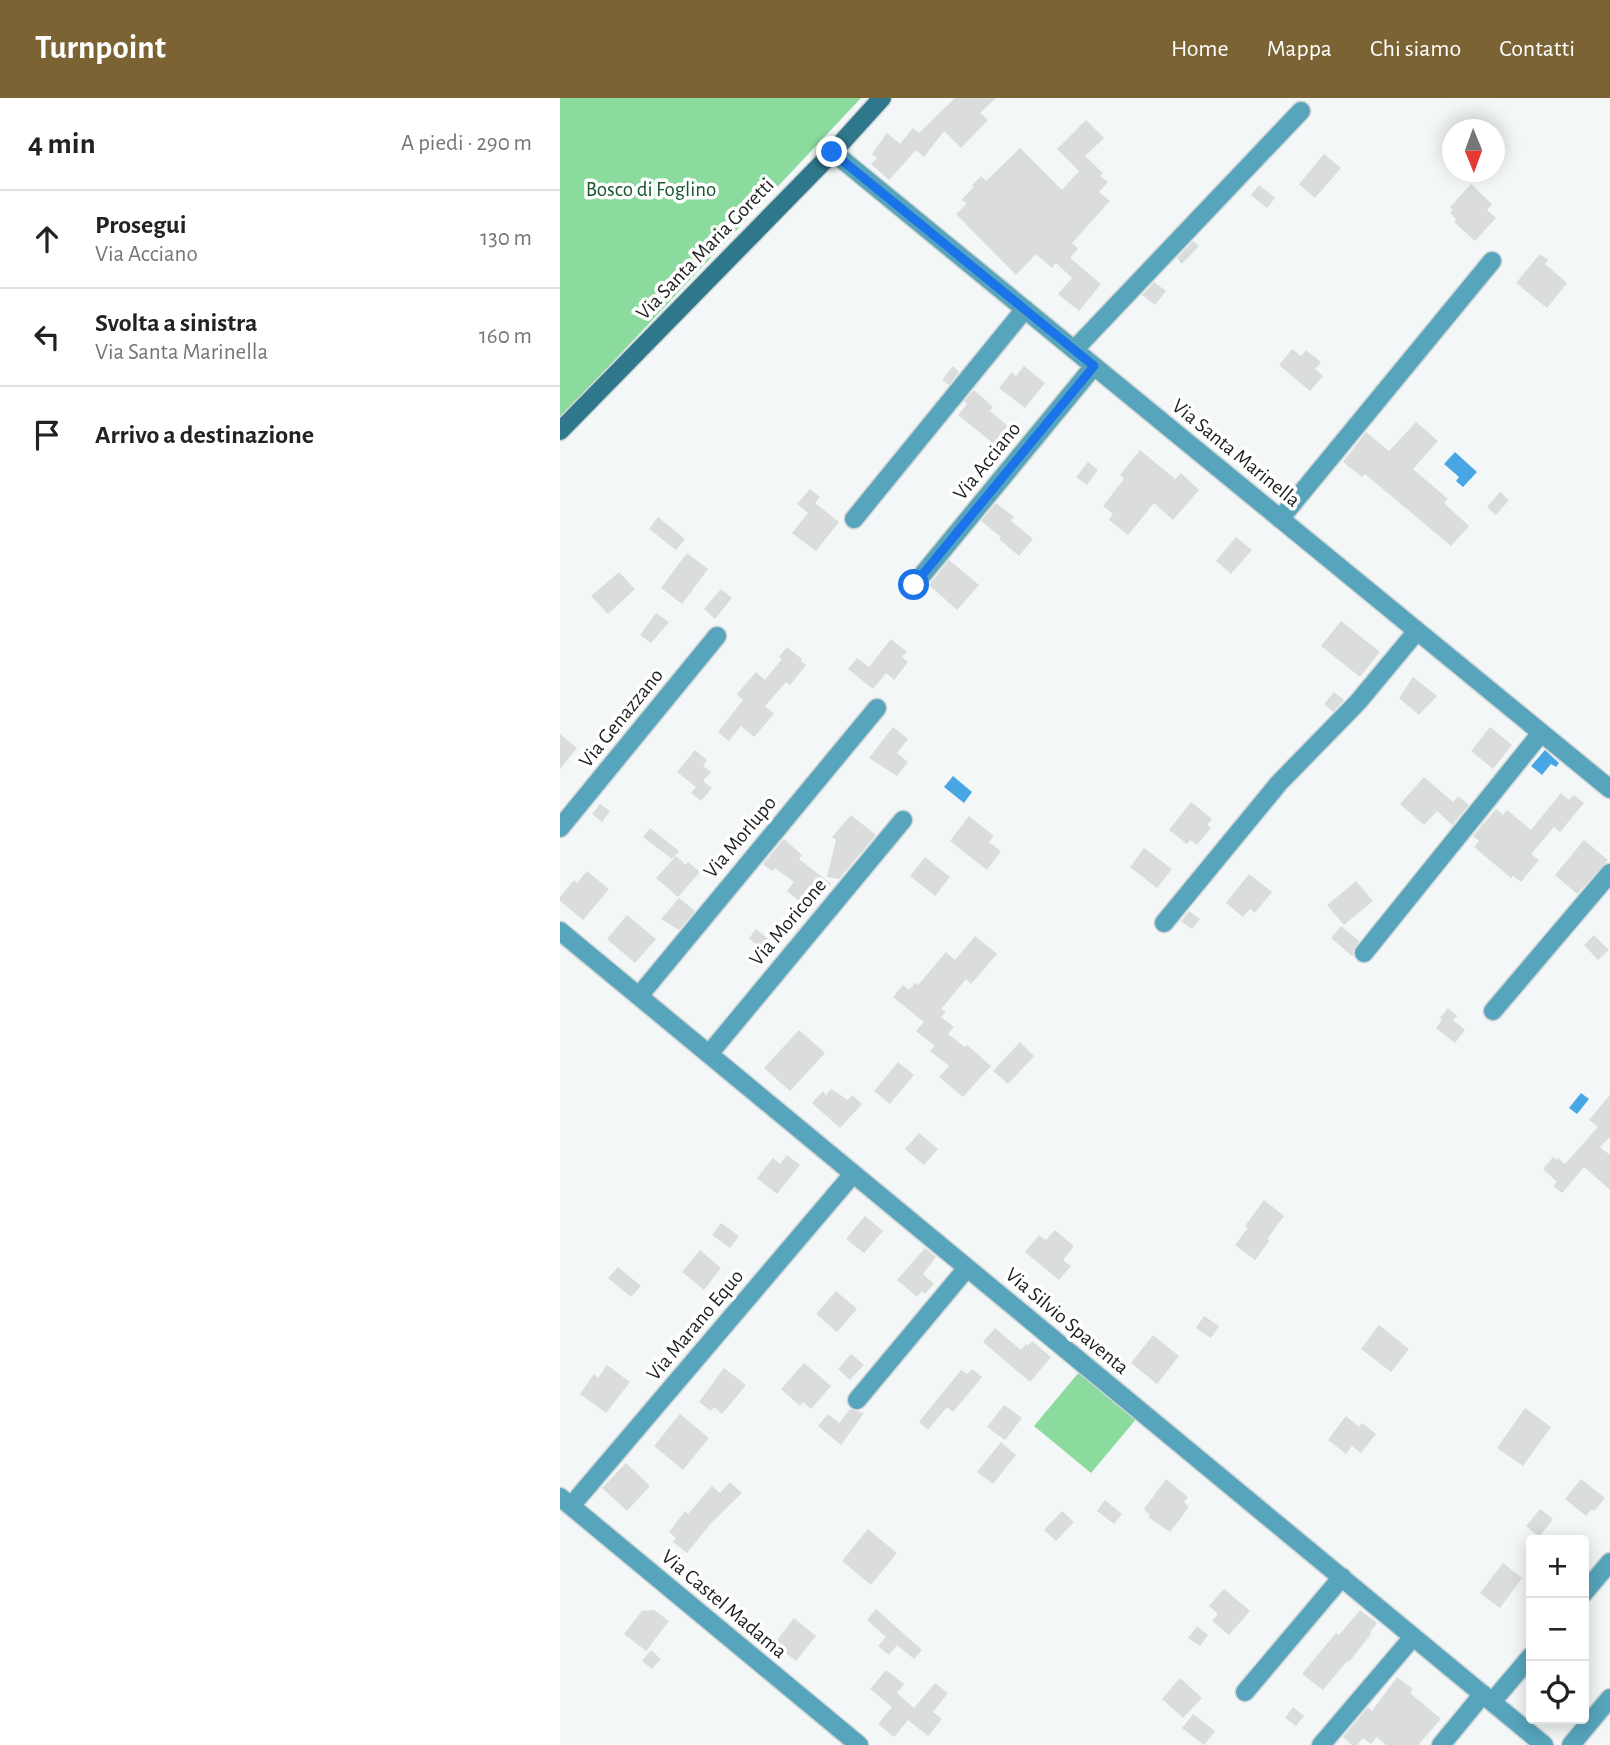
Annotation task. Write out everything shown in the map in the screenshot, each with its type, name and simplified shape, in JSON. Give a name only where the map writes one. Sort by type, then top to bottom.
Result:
[{"type":"main road","name":"Via Santa Maria Goretti","points":[[560,431],[882,98]]},
{"type":"street","points":[[1074,350],[1301,111]]},
{"type":"street","name":"Via Santa Marinella","points":[[832,152],[1610,789]]},
{"type":"street","points":[[1280,519],[1492,261]]},
{"type":"street","points":[[854,519],[1025,309]]},
{"type":"street","name":"Via Acciano","points":[[914,585],[1094,366]]},
{"type":"street","points":[[1164,923],[1279,783],[1358,702],[1417,631]]},
{"type":"street","name":"Via Genazzano","points":[[560,828],[717,636]]},
{"type":"street","name":"Via Morlupo","points":[[639,996],[877,708]]},
{"type":"street","points":[[1364,953],[1541,733]]},
{"type":"street","name":"Via Moricone","points":[[709,1054],[903,820]]},
{"type":"street","points":[[1493,1011],[1610,873]]},
{"type":"street","name":"Via Silvio Spaventa","points":[[560,931],[1544,1745]]},
{"type":"street","name":"Via Marano Equo","points":[[566,1502],[853,1174]]},
{"type":"street","points":[[857,1400],[967,1268]]},
{"type":"street","name":"Via Castel Madama","points":[[566,1502],[859,1745]]},
{"type":"street","points":[[1589,1587],[1610,1562]]},
{"type":"street","points":[[1245,1692],[1342,1577]]},
{"type":"street","points":[[1321,1745],[1413,1637]]},
{"type":"street","points":[[1441,1745],[1526,1661]]},
{"type":"street","points":[[1571,1745],[1610,1698]]},
{"type":"green space","name":"Bosco di Foglino","points":[[560,98],[861,98],[560,418]]},
{"type":"green space","points":[[1080,1371],[1137,1418],[1091,1473],[1034,1426]]},
{"type":"water","points":[[1455,452],[1477,472],[1463,487],[1456,481],[1459,477],[1444,464]]},
{"type":"water","points":[[1545,750],[1559,763],[1556,767],[1551,764],[1542,775],[1531,766]]},
{"type":"water","points":[[953,776],[972,792],[964,803],[944,787]]},
{"type":"water","points":[[1581,1093],[1589,1099],[1577,1114],[1569,1108]]},
{"type":"building","points":[[955,98],[996,98],[980,113],[988,120],[961,148],[944,131],[924,157],[916,150],[889,180],[871,164],[877,158],[872,154],[887,133],[900,144],[913,128],[919,133]]},
{"type":"building","points":[[1086,120],[1104,138],[1085,156],[1103,173],[1100,176],[1108,182],[1099,192],[1110,201],[1072,243],[1078,249],[1070,258],[1101,284],[1079,311],[1058,294],[1072,278],[1056,263],[1052,268],[1036,254],[1016,275],[956,214],[967,203],[961,200],[974,187],[972,185],[981,176],[986,181],[1020,148],[1062,190],[1079,171],[1057,149]]},
{"type":"building","points":[[1324,154],[1341,168],[1315,198],[1299,184]]},
{"type":"building","points":[[1471,184],[1492,204],[1487,210],[1496,218],[1475,241],[1454,222],[1456,219],[1450,213],[1453,210],[1450,207]]},
{"type":"building","points":[[1259,185],[1275,198],[1267,208],[1251,195]]},
{"type":"building","points":[[1193,241],[1199,246],[1182,264],[1177,258]]},
{"type":"building","points":[[1540,254],[1548,260],[1545,264],[1567,283],[1547,308],[1516,283]]},
{"type":"building","points":[[1154,282],[1166,291],[1155,305],[1142,295]]},
{"type":"building","points":[[1292,349],[1301,356],[1306,350],[1321,362],[1315,369],[1323,376],[1310,391],[1279,365]]},
{"type":"building","points":[[953,366],[959,372],[949,385],[942,380]]},
{"type":"building","points":[[1024,366],[1045,383],[1025,408],[999,388],[1012,372],[1016,376]]},
{"type":"building","points":[[974,390],[993,407],[990,411],[1008,426],[1004,431],[1014,440],[1004,452],[958,415],[967,404],[964,401]]},
{"type":"building","points":[[1416,422],[1438,441],[1413,469],[1448,499],[1444,503],[1469,526],[1451,546],[1365,474],[1362,477],[1343,462],[1366,432],[1389,451]]},
{"type":"building","points":[[1140,450],[1175,479],[1181,473],[1199,490],[1173,520],[1154,503],[1128,535],[1109,520],[1113,514],[1103,506],[1124,479],[1120,475]]},
{"type":"building","points":[[1088,462],[1098,470],[1087,485],[1076,477]]},
{"type":"building","points":[[810,489],[820,497],[815,503],[839,522],[816,551],[792,533],[808,513],[797,504]]},
{"type":"building","points":[[1500,492],[1509,500],[1496,515],[1487,507]]},
{"type":"building","points":[[996,503],[1014,517],[1011,521],[1033,539],[1019,556],[981,521]]},
{"type":"building","points":[[658,517],[685,539],[676,550],[649,529]]},
{"type":"building","points":[[1236,537],[1252,550],[1231,574],[1216,561]]},
{"type":"building","points":[[687,553],[708,569],[682,604],[661,588]]},
{"type":"building","points":[[949,560],[979,585],[957,610],[929,585]]},
{"type":"building","points":[[619,572],[635,589],[608,614],[591,596]]},
{"type":"building","points":[[721,589],[732,598],[715,619],[704,609]]},
{"type":"building","points":[[656,613],[669,622],[651,643],[640,635]]},
{"type":"building","points":[[1341,621],[1380,652],[1360,677],[1321,646]]},
{"type":"building","points":[[891,639],[907,652],[902,657],[908,662],[894,680],[886,673],[873,689],[848,669],[857,658],[869,667]]},
{"type":"building","points":[[787,647],[806,665],[790,685],[786,682],[765,706],[774,714],[754,737],[741,726],[729,741],[718,732],[743,700],[737,694],[756,672],[765,680],[782,659],[779,657]]},
{"type":"building","points":[[1413,677],[1437,696],[1419,715],[1399,698]]},
{"type":"building","points":[[1334,692],[1344,700],[1333,712],[1324,704]]},
{"type":"building","points":[[893,727],[908,739],[897,753],[908,762],[897,776],[869,758]]},
{"type":"building","points":[[1490,727],[1512,745],[1493,769],[1471,751]]},
{"type":"building","points":[[560,734],[577,748],[560,769]]},
{"type":"building","points":[[695,750],[707,760],[703,766],[711,772],[703,781],[712,788],[701,801],[691,793],[696,787],[677,772]]},
{"type":"building","points":[[1424,777],[1453,802],[1458,796],[1469,805],[1452,825],[1437,811],[1424,825],[1400,804]]},
{"type":"building","points":[[1561,793],[1569,800],[1574,795],[1584,803],[1560,832],[1554,827],[1531,854],[1539,860],[1521,882],[1513,876],[1511,878],[1474,847],[1479,841],[1473,836],[1496,809],[1503,815],[1507,810],[1531,830]]},
{"type":"building","points":[[1191,802],[1212,819],[1207,825],[1211,828],[1197,845],[1190,840],[1187,844],[1169,830]]},
{"type":"building","points":[[600,804],[610,811],[602,822],[592,814]]},
{"type":"building","points":[[851,815],[876,835],[839,879],[827,877],[836,840],[832,837]]},
{"type":"building","points":[[969,816],[994,836],[989,842],[1001,851],[987,870],[950,841]]},
{"type":"building","points":[[650,828],[679,851],[672,859],[643,837]]},
{"type":"building","points":[[784,839],[802,855],[799,859],[831,884],[811,910],[787,891],[794,882],[775,868],[772,871],[763,864]]},
{"type":"building","points":[[1584,840],[1608,860],[1577,894],[1555,875]]},
{"type":"building","points":[[1144,848],[1172,869],[1157,888],[1130,867]]},
{"type":"building","points":[[676,856],[700,872],[678,897],[656,878]]},
{"type":"building","points":[[925,857],[950,877],[935,896],[910,876]]},
{"type":"building","points":[[587,871],[609,889],[583,920],[560,901],[560,897],[574,880],[577,883]]},
{"type":"building","points":[[1249,874],[1272,892],[1255,913],[1250,909],[1243,917],[1226,903]]},
{"type":"building","points":[[1356,881],[1373,901],[1344,925],[1327,905]]},
{"type":"building","points":[[679,898],[695,911],[679,930],[661,919]]},
{"type":"building","points":[[1189,911],[1200,919],[1192,929],[1181,921]]},
{"type":"building","points":[[627,915],[656,939],[635,963],[607,939]]},
{"type":"building","points":[[1341,926],[1359,941],[1353,951],[1353,957],[1331,938]]},
{"type":"building","points":[[756,929],[774,944],[766,953],[749,938]]},
{"type":"building","points":[[1594,935],[1609,950],[1598,960],[1584,945]]},
{"type":"building","points":[[975,936],[997,954],[971,984],[966,979],[941,1009],[946,1012],[941,1017],[954,1027],[948,1034],[965,1047],[967,1045],[991,1066],[963,1097],[939,1077],[949,1066],[930,1051],[935,1046],[916,1031],[924,1022],[893,997],[903,985],[909,990],[915,983],[918,985],[946,952],[955,960]]},
{"type":"building","points":[[1448,1008],[1457,1016],[1453,1020],[1465,1030],[1455,1043],[1436,1028]]},
{"type":"building","points":[[799,1030],[825,1053],[790,1091],[764,1068]]},
{"type":"building","points":[[1020,1042],[1034,1056],[1008,1084],[993,1071]]},
{"type":"building","points":[[898,1062],[914,1075],[890,1104],[874,1091]]},
{"type":"building","points":[[831,1089],[848,1100],[852,1095],[862,1104],[840,1128],[812,1103],[823,1091],[826,1095]]},
{"type":"building","points":[[1610,1095],[1610,1137],[1600,1147],[1610,1155],[1610,1190],[1584,1167],[1562,1193],[1553,1186],[1557,1182],[1543,1169],[1553,1157],[1565,1164],[1598,1127],[1589,1120]]},
{"type":"building","points":[[919,1133],[938,1149],[924,1165],[905,1149]]},
{"type":"building","points":[[787,1155],[800,1165],[777,1194],[757,1178],[773,1158],[780,1164]]},
{"type":"building","points":[[1264,1200],[1284,1216],[1255,1260],[1235,1245]]},
{"type":"building","points":[[865,1216],[883,1231],[864,1253],[846,1239]]},
{"type":"building","points":[[721,1223],[739,1236],[730,1248],[712,1235]]},
{"type":"building","points":[[1055,1230],[1074,1246],[1063,1260],[1071,1266],[1059,1280],[1025,1252],[1039,1235],[1046,1240]]},
{"type":"building","points":[[925,1248],[936,1257],[923,1274],[934,1284],[925,1294],[922,1291],[917,1297],[897,1280]]},
{"type":"building","points":[[700,1250],[721,1268],[704,1290],[682,1272]]},
{"type":"building","points":[[618,1267],[641,1286],[631,1297],[608,1278]]},
{"type":"building","points":[[836,1291],[857,1309],[837,1332],[816,1314]]},
{"type":"building","points":[[1204,1316],[1219,1326],[1211,1338],[1196,1328]]},
{"type":"building","points":[[1379,1325],[1409,1349],[1391,1372],[1361,1349]]},
{"type":"building","points":[[995,1328],[1021,1350],[1032,1341],[1051,1357],[1030,1382],[983,1342]]},
{"type":"building","points":[[1153,1335],[1179,1356],[1157,1384],[1131,1363]]},
{"type":"building","points":[[851,1354],[864,1365],[850,1380],[838,1369]]},
{"type":"building","points":[[804,1363],[831,1386],[811,1409],[803,1402],[800,1406],[781,1389]]},
{"type":"building","points":[[607,1365],[630,1382],[606,1413],[580,1394],[594,1374],[598,1378]]},
{"type":"building","points":[[724,1368],[746,1385],[722,1414],[714,1407],[711,1411],[699,1402]]},
{"type":"building","points":[[972,1369],[982,1377],[953,1412],[947,1407],[928,1430],[919,1422],[961,1370],[967,1374]]},
{"type":"building","points":[[1004,1405],[1022,1418],[1005,1440],[987,1427]]},
{"type":"building","points":[[1525,1408],[1551,1427],[1523,1466],[1497,1448]]},
{"type":"building","points":[[850,1409],[864,1413],[841,1445],[818,1426],[828,1414],[839,1423]]},
{"type":"building","points":[[680,1414],[709,1438],[683,1470],[654,1446]]},
{"type":"building","points":[[1346,1416],[1359,1427],[1362,1423],[1376,1434],[1361,1453],[1352,1446],[1346,1454],[1328,1440]]},
{"type":"building","points":[[1001,1442],[1016,1455],[993,1484],[977,1472]]},
{"type":"building","points":[[626,1463],[650,1486],[627,1511],[602,1488]]},
{"type":"building","points":[[1166,1479],[1188,1497],[1184,1502],[1189,1507],[1170,1532],[1148,1517],[1150,1515],[1144,1509]]},
{"type":"building","points":[[1581,1479],[1605,1498],[1586,1516],[1565,1499]]},
{"type":"building","points":[[730,1482],[742,1493],[711,1523],[687,1553],[673,1542],[676,1538],[669,1532],[685,1511],[688,1514],[712,1486],[720,1493]]},
{"type":"building","points":[[1105,1500],[1122,1514],[1114,1524],[1097,1511]]},
{"type":"building","points":[[1540,1509],[1553,1519],[1541,1535],[1526,1526]]},
{"type":"building","points":[[1062,1511],[1074,1522],[1056,1541],[1044,1530]]},
{"type":"building","points":[[868,1529],[897,1553],[871,1585],[842,1561]]},
{"type":"building","points":[[1503,1563],[1522,1578],[1500,1608],[1480,1593]]},
{"type":"building","points":[[1224,1589],[1250,1611],[1229,1635],[1212,1621],[1218,1614],[1209,1606]]},
{"type":"building","points":[[876,1609],[922,1650],[914,1659],[897,1645],[889,1655],[878,1646],[886,1637],[867,1620]]},
{"type":"building","points":[[654,1610],[669,1621],[646,1651],[624,1634],[642,1611]]},
{"type":"building","points":[[1360,1610],[1377,1623],[1349,1662],[1347,1661],[1323,1690],[1302,1674],[1336,1633],[1339,1635]]},
{"type":"building","points":[[794,1618],[816,1636],[796,1661],[774,1644]]},
{"type":"building","points":[[1197,1626],[1208,1635],[1200,1646],[1188,1638]]},
{"type":"building","points":[[651,1650],[661,1659],[652,1669],[642,1661]]},
{"type":"building","points":[[886,1670],[904,1684],[897,1693],[914,1708],[935,1683],[948,1693],[933,1712],[942,1719],[928,1736],[908,1720],[894,1737],[878,1724],[892,1707],[870,1689]]},
{"type":"building","points":[[1397,1677],[1413,1689],[1410,1693],[1441,1719],[1418,1745],[1386,1745],[1377,1737],[1371,1744],[1363,1738],[1357,1745],[1352,1745],[1343,1737],[1368,1707],[1372,1711]]},
{"type":"building","points":[[1180,1678],[1202,1698],[1183,1718],[1162,1699]]},
{"type":"building","points":[[1293,1707],[1304,1716],[1296,1726],[1285,1718]]},
{"type":"building","points":[[1193,1714],[1215,1731],[1204,1745],[1182,1728]]},
{"type":"route","points":[[832,152],[1094,366],[914,585]]}]
